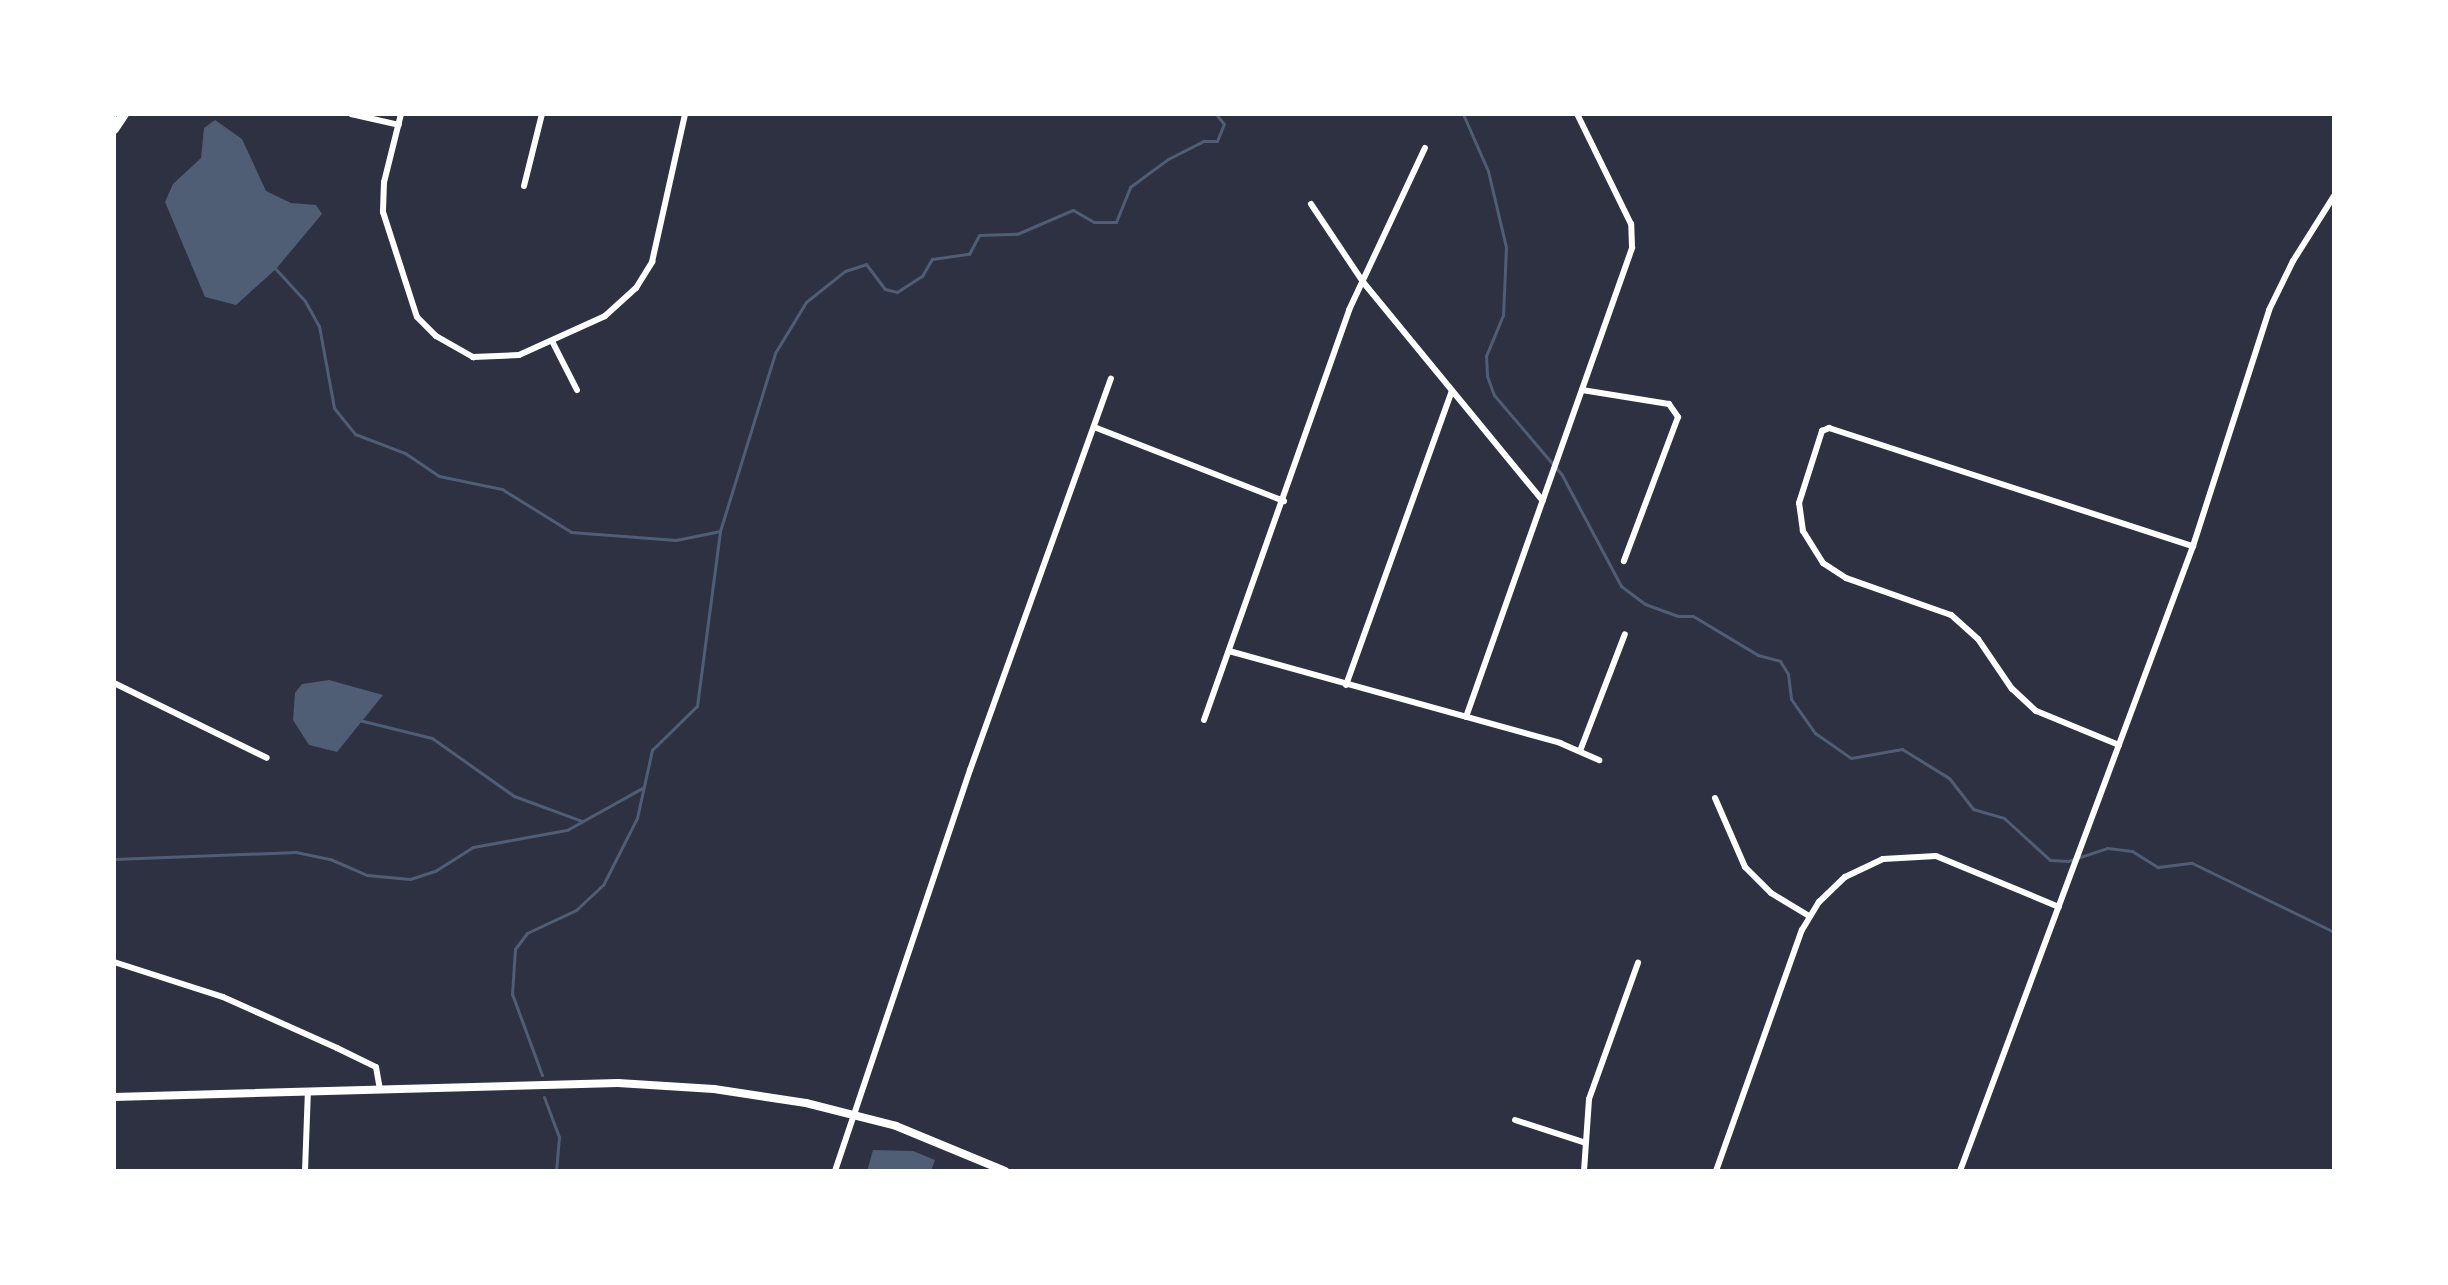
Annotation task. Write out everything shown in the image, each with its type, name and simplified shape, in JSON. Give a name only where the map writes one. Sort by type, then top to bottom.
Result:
[{"type":"highway","points":[[114,129],[124,114]]},
{"type":"street","points":[[351,114],[399,125]]},
{"type":"street","points":[[401,114],[384,182],[383,212],[417,317],[436,336],[473,357],[519,355],[605,316],[636,288],[652,262],[685,114]]},
{"type":"street","points":[[524,186],[542,114]]},
{"type":"street","points":[[1466,717],[1582,390],[1633,235],[1577,114]]},
{"type":"street","points":[[1204,720],[1363,282],[1425,148]]},
{"type":"street","points":[[1960,1171],[2193,546],[2269,310],[2287,270],[2334,196]]},
{"type":"street","points":[[1311,204],[1363,282],[1543,501]]},
{"type":"street","points":[[552,341],[577,390]]},
{"type":"street","points":[[835,1171],[851,1113],[1111,379]]},
{"type":"street","points":[[1582,390],[1669,404],[1678,417],[1624,561]]},
{"type":"street","points":[[1346,685],[1452,391]]},
{"type":"street","points":[[1094,427],[1284,501]]},
{"type":"street","points":[[2119,745],[2036,711],[2012,689],[1978,639],[1951,615],[1846,578],[1823,563],[1803,531],[1799,503],[1822,431],[1829,428],[2193,546]]},
{"type":"street","points":[[1580,751],[1625,634]]},
{"type":"street","points":[[1229,651],[1466,717],[1580,751],[1599,760]]},
{"type":"street","points":[[114,683],[267,758]]},
{"type":"street","points":[[1715,798],[1745,867],[1771,893],[1809,916]]},
{"type":"street","points":[[1716,1171],[1809,916],[1845,877],[1883,859],[1916,854],[1963,863],[2059,907]]},
{"type":"street","points":[[114,962],[223,997],[337,1048],[376,1067],[380,1090]]},
{"type":"street","points":[[1584,1171],[1583,1142],[1589,1099],[1638,963]]},
{"type":"street","points":[[114,1097],[618,1083],[757,1095],[851,1113],[952,1145],[1005,1171]]},
{"type":"street","points":[[305,1171],[308,1091]]},
{"type":"street","points":[[1515,1120],[1583,1142]]},
{"type":"water","points":[[215,120],[242,139],[266,191],[291,203],[316,205],[322,214],[276,269],[236,305],[205,297],[165,202],[173,184],[201,158],[204,128]]},
{"type":"water","points":[[329,680],[383,695],[337,752],[309,745],[293,720],[295,693],[302,684]]},
{"type":"water","points":[[873,1150],[913,1151],[935,1160],[931,1171],[867,1171]]},
{"type":"waterway","points":[[542,1075],[512,994],[515,949],[527,933],[576,910],[603,885],[637,818],[652,750],[697,706],[720,531],[775,353],[806,302],[845,271],[866,264],[885,289],[897,292],[922,276],[932,259],[969,254],[979,235],[1017,234],[1073,210],[1094,222],[1116,222],[1130,187],[1168,159],[1203,141],[1217,141],[1224,124],[1216,114]]},
{"type":"waterway","points":[[1463,114],[1488,171],[1506,247],[1503,315],[1486,356],[1487,376],[1494,395],[1562,475],[1621,586],[1645,604],[1678,616],[1693,616],[1758,655],[1780,661],[1788,674],[1791,699],[1815,733],[1851,758],[1902,749],[1949,778],[1973,809],[2004,818],[2050,860],[2068,861],[2107,848],[2132,851],[2158,867],[2192,863],[2334,932]]},
{"type":"waterway","points":[[274,267],[305,301],[319,326],[334,408],[355,434],[405,453],[439,476],[502,489],[571,532],[676,540],[720,531]]},
{"type":"waterway","points":[[359,720],[432,738],[514,796],[582,821]]},
{"type":"waterway","points":[[114,859],[296,852],[330,859],[367,875],[410,879],[435,871],[473,847],[567,830],[644,787]]},
{"type":"waterway","points":[[544,1097],[559,1137],[556,1171]]}]
